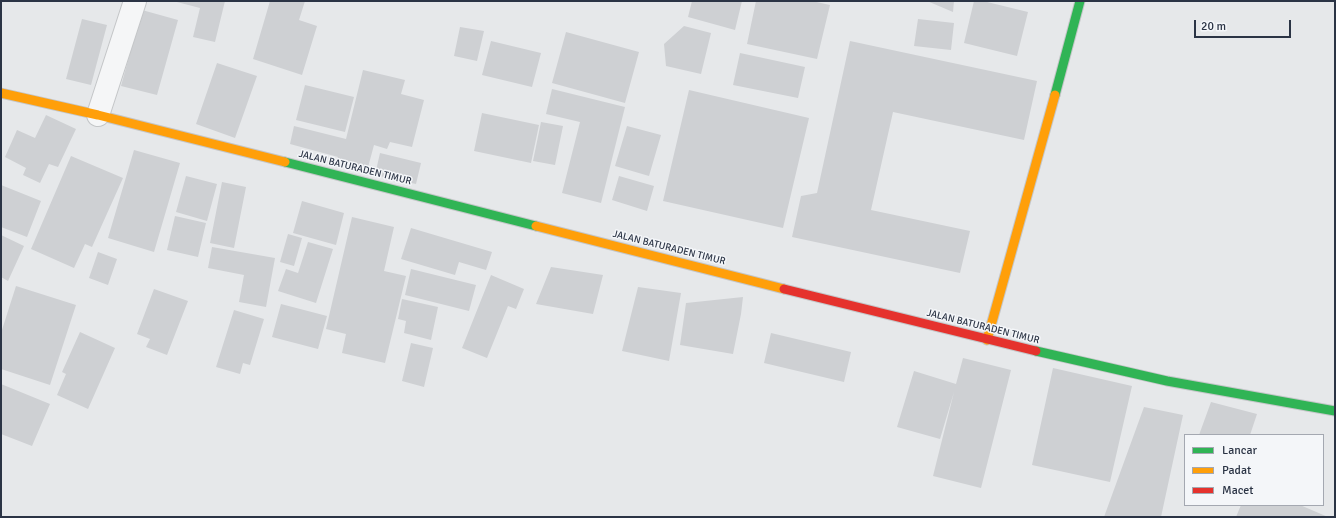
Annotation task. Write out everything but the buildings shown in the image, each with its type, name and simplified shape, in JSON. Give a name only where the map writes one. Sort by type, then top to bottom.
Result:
[{"type":"main road","points":[[987,340],[1080,1]]},
{"type":"main road","name":"JALAN BATURADEN TIMUR","points":[[1,93],[98,114],[987,340],[1167,381],[1335,411]]},
{"type":"street","points":[[98,114],[135,1]]},
{"type":"traffic: fast","points":[[1055,95],[1080,1]]},
{"type":"traffic: fast","points":[[285,162],[536,226]]},
{"type":"traffic: fast","points":[[1036,351],[1167,381],[1335,411]]},
{"type":"traffic: slow","points":[[1,93],[98,115],[285,162]]},
{"type":"traffic: slow","points":[[987,340],[1055,95]]},
{"type":"traffic: slow","points":[[536,226],[784,289]]},
{"type":"traffic: jam","points":[[784,289],[1036,351]]}]
